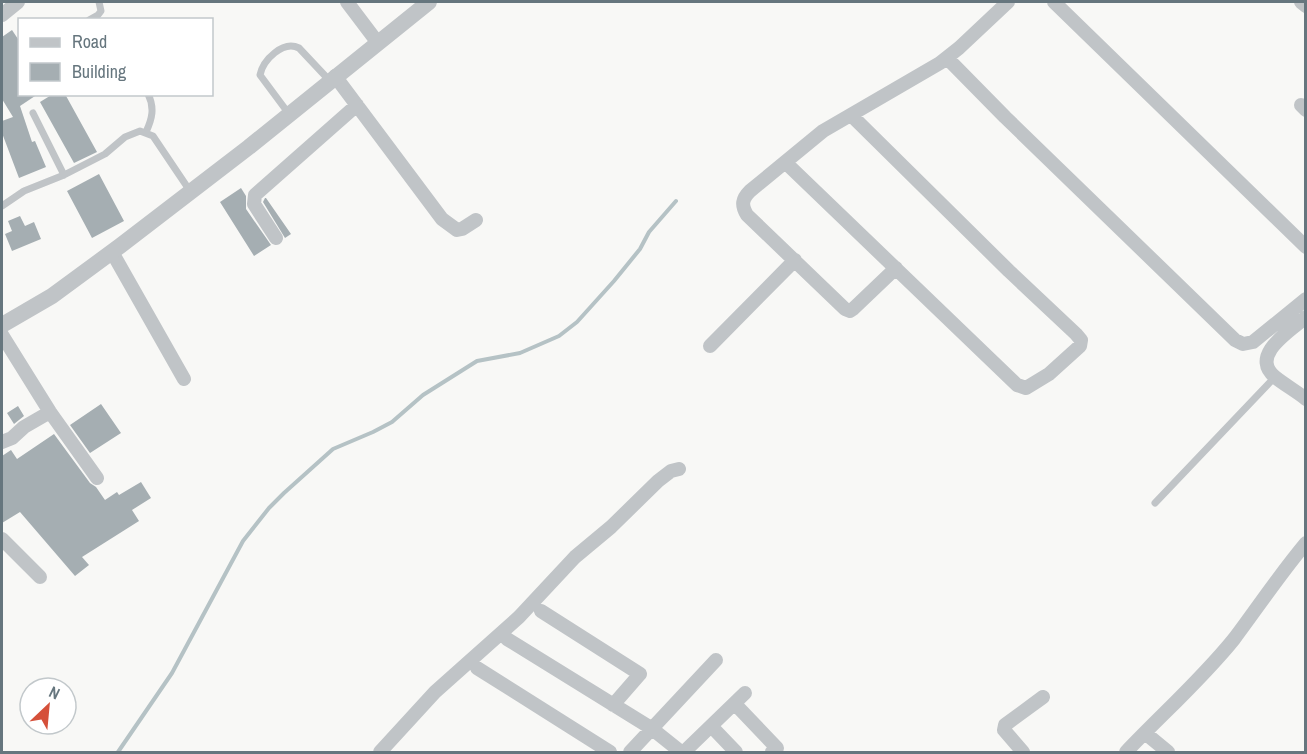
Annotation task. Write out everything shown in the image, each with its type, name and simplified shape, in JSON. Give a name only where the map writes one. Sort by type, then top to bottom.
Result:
[{"type":"street","points":[[2,15],[18,2]]},
{"type":"street","points":[[347,2],[378,43]]},
{"type":"street","points":[[2,325],[52,296],[112,252],[429,2]]},
{"type":"street","points":[[896,268],[850,311],[845,309],[747,215],[743,208],[743,200],[750,191],[823,131],[947,57],[1008,2]]},
{"type":"street","points":[[1054,2],[1305,247]]},
{"type":"street","points":[[1301,2],[1305,6]]},
{"type":"street","points":[[947,57],[1022,134],[1235,340],[1243,344],[1253,342],[1305,300]]},
{"type":"street","points":[[332,79],[357,105],[442,219],[457,230],[476,220]]},
{"type":"street","points":[[276,238],[254,204],[255,195],[357,105]]},
{"type":"street","points":[[786,163],[1013,382],[1026,388],[1049,374],[1080,346],[1081,340],[851,115]]},
{"type":"street","points":[[112,252],[184,379]]},
{"type":"street","points":[[710,346],[795,260]]},
{"type":"street","points":[[1305,317],[1271,347],[1266,355],[1266,364],[1275,376],[1305,399]]},
{"type":"street","points":[[2,335],[50,412],[97,478]]},
{"type":"street","points":[[2,442],[12,438],[24,427],[50,412]]},
{"type":"street","points":[[380,753],[435,692],[519,617],[575,557],[611,527],[658,481],[671,471],[679,469]]},
{"type":"street","points":[[2,539],[40,577]]},
{"type":"street","points":[[1126,753],[1228,646],[1305,543]]},
{"type":"street","points":[[541,611],[640,674],[613,705]]},
{"type":"street","points":[[507,639],[651,728],[683,753],[745,693]]},
{"type":"street","points":[[630,753],[716,660]]},
{"type":"street","points":[[477,668],[610,753]]},
{"type":"street","points":[[1023,753],[1004,730],[1005,725],[1043,697]]},
{"type":"street","points":[[735,704],[777,748],[772,753]]},
{"type":"street","points":[[712,727],[736,753]]},
{"type":"street","points":[[1145,733],[1168,753]]},
{"type":"lane","points":[[99,2],[101,16]]},
{"type":"lane","points":[[289,114],[260,75],[265,61],[285,46],[293,45],[332,79]]},
{"type":"lane","points":[[146,132],[153,117],[149,96]]},
{"type":"lane","points":[[33,113],[64,175]]},
{"type":"lane","points":[[2,206],[24,191],[64,175],[105,154],[125,137],[140,131],[153,136],[190,191]]},
{"type":"lane","points":[[1155,502],[1275,376]]},
{"type":"building","points":[[12,30],[18,39],[18,96],[35,96],[20,106],[32,142],[35,141],[46,167],[19,178],[2,133],[2,121],[13,117],[2,99],[2,37]]},
{"type":"building","points":[[50,96],[66,96],[97,152],[74,163],[40,102]]},
{"type":"building","points":[[99,174],[124,221],[92,238],[67,191]]},
{"type":"building","points":[[241,188],[246,196],[246,209],[271,245],[254,256],[220,202]]},
{"type":"building","points":[[265,198],[291,234],[285,238],[263,202]]},
{"type":"building","points":[[20,216],[25,226],[34,222],[41,239],[12,251],[5,234],[12,231],[8,221]]},
{"type":"building","points":[[101,404],[121,433],[90,453],[70,425]]},
{"type":"building","points":[[18,406],[24,416],[14,424],[7,413]]},
{"type":"building","points":[[54,434],[105,500],[141,482],[151,498],[132,510],[139,521],[82,557],[89,565],[75,576],[20,512],[2,523],[2,456],[11,450],[17,459]]},
{"type":"waterway","points":[[118,752],[172,673],[243,541],[284,493],[333,449],[392,422],[423,395],[477,361],[520,353],[559,336],[577,322],[614,281],[640,249],[649,232],[676,201]]}]
